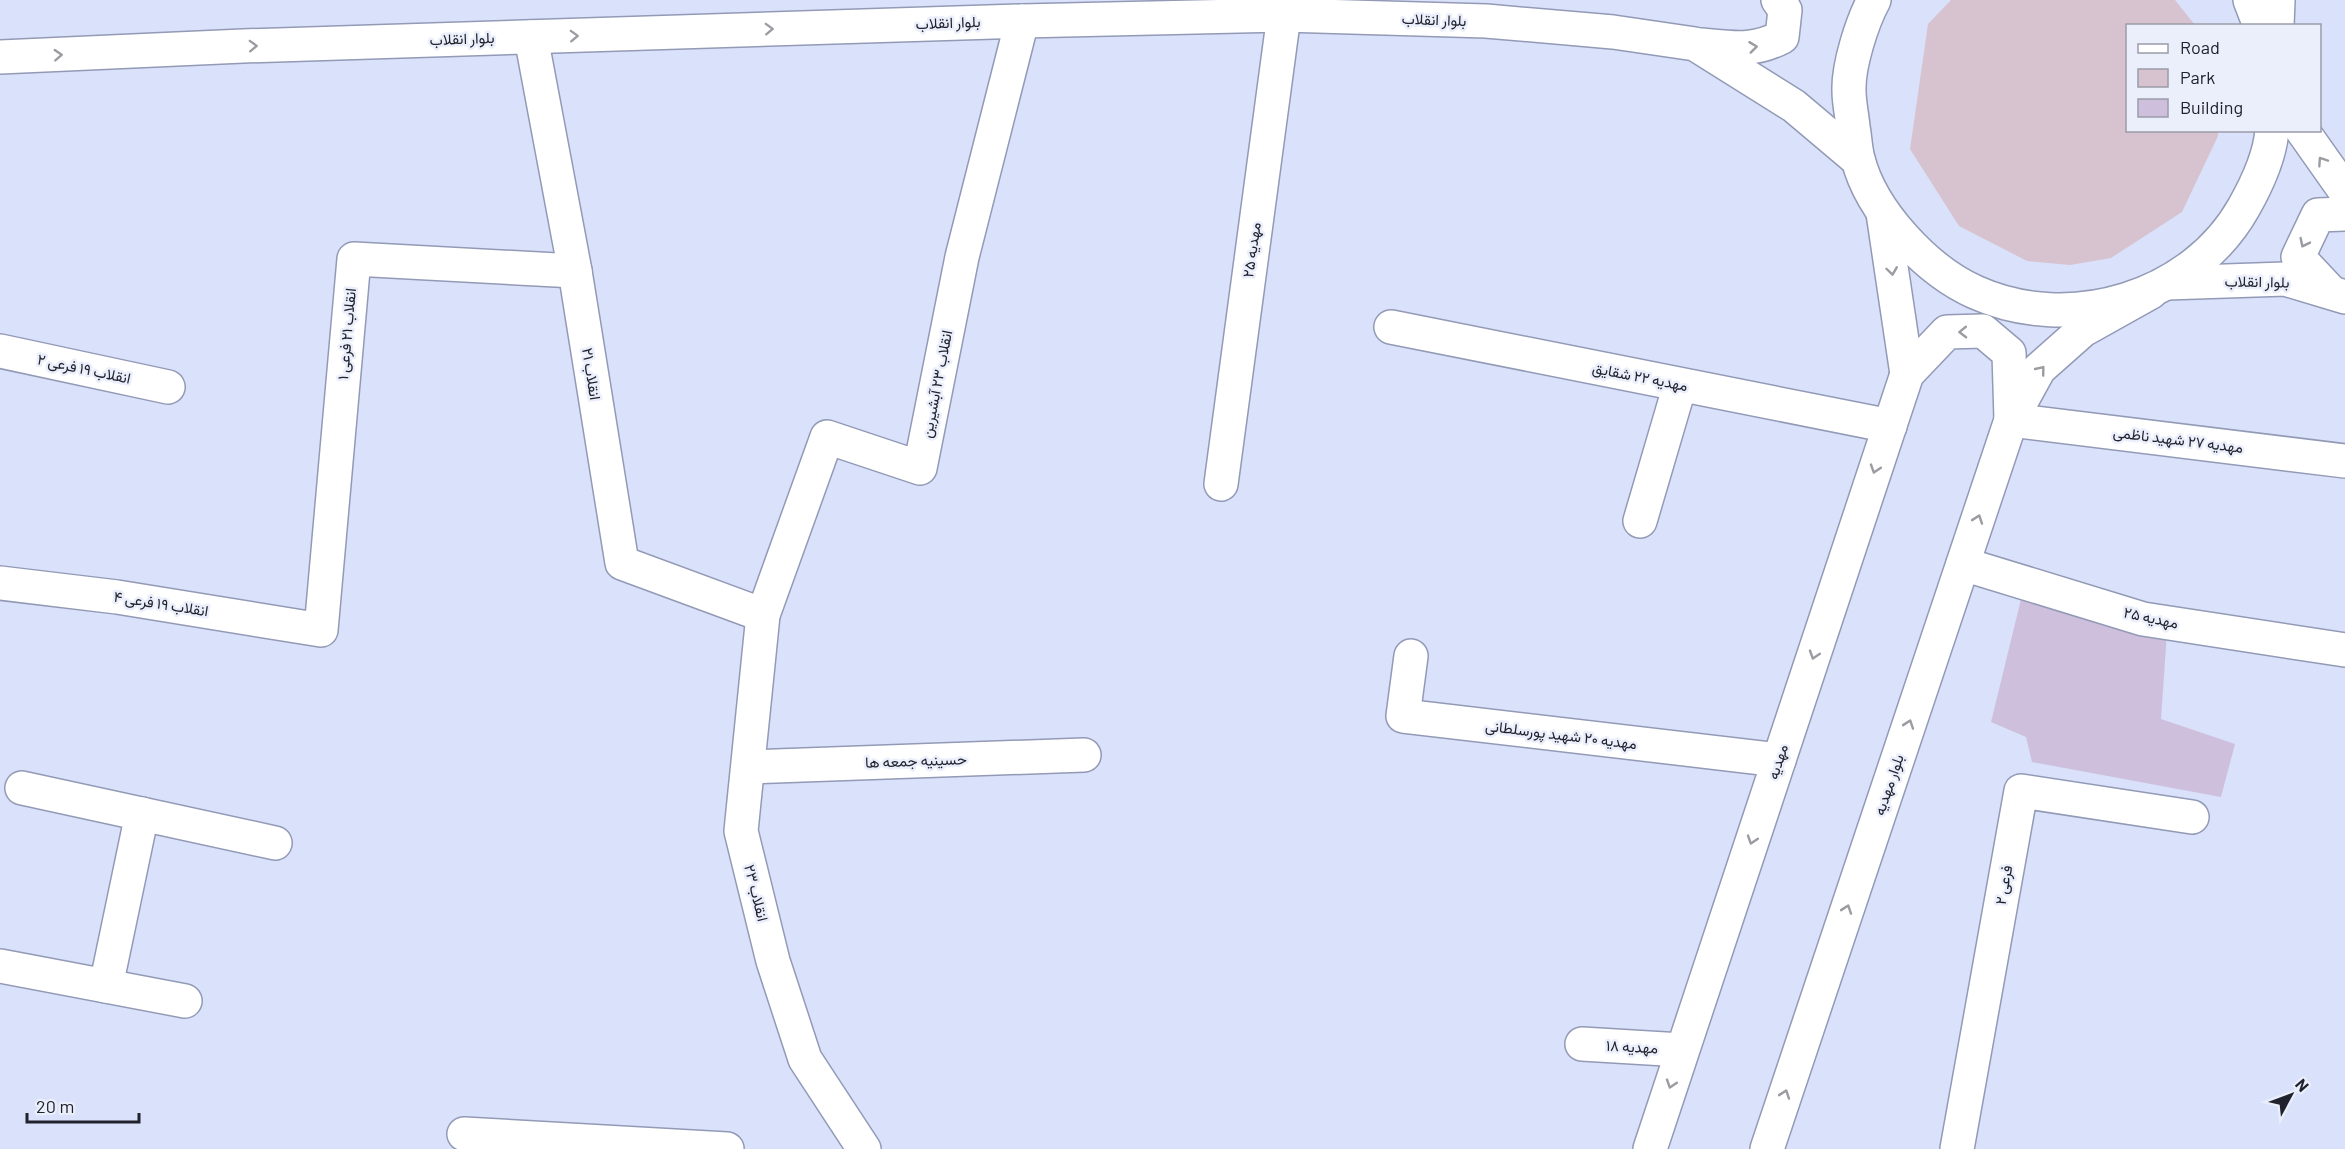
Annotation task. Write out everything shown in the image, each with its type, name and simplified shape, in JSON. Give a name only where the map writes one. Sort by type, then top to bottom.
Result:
[{"type":"street","points":[[1695,44],[1745,49],[1764,46],[1782,37],[1785,10],[1778,0]]},
{"type":"street","points":[[1874,0],[1862,21],[1848,90],[1858,160],[1883,213],[1923,259],[1974,292],[2033,309],[2093,308],[2159,288]]},
{"type":"street","points":[[2250,0],[2259,24]]},
{"type":"street","points":[[2277,24],[2278,0]]},
{"type":"street","name":"بلوار انقلاب","points":[[0,57],[1022,21],[1284,15],[1486,21],[1612,32],[1695,44],[1794,106],[1858,160]]},
{"type":"street","name":"مهدیه ۲۵","points":[[1221,484],[1284,15]]},
{"type":"street","name":"انقلاب ۲۳ آبشیرین","points":[[763,615],[827,437],[920,468],[962,257],[1022,21]]},
{"type":"street","name":"انقلاب ۲۱","points":[[531,37],[574,271],[622,563],[763,615]]},
{"type":"street","points":[[2011,420],[2039,369],[2083,330],[2159,288],[2205,256],[2235,222],[2258,182],[2271,132]]},
{"type":"street","points":[[2303,132],[2345,191]]},
{"type":"street","points":[[1883,213],[1907,374]]},
{"type":"street","points":[[2338,294],[2298,257],[2318,215],[2345,214]]},
{"type":"street","name":"انقلاب ۲۱ فرعی ۱","points":[[321,630],[354,259],[574,271]]},
{"type":"street","name":"بلوار انقلاب","points":[[2159,288],[2285,279],[2338,294]]},
{"type":"street","name":"مهدیه ۲۲ شقایق","points":[[1391,327],[1890,426]]},
{"type":"street","points":[[1907,374],[1947,332],[1983,331],[2009,353],[2011,420]]},
{"type":"street","name":"انقلاب ۱۹ فرعی ۲","points":[[0,351],[168,387]]},
{"type":"street","name":"مهدیه","points":[[1650,1149],[1907,374]]},
{"type":"street","points":[[1640,521],[1680,385]]},
{"type":"street","name":"مهدیه ۲۷ شهید ناظمی","points":[[2011,420],[2345,461]]},
{"type":"street","name":"بلوار مهدیه","points":[[1767,1149],[2011,420]]},
{"type":"street","name":"مهدیه ۲۵","points":[[1963,564],[2143,619],[2345,650]]},
{"type":"street","name":"انقلاب ۱۹ فرعی ۴","points":[[0,583],[117,597],[321,630]]},
{"type":"street","name":"انقلاب ۲۳","points":[[763,615],[741,831],[772,961],[804,1059],[864,1149]]},
{"type":"street","name":"مهدیه ۲۰ شهید پورسلطانی","points":[[1411,656],[1403,716],[1779,760]]},
{"type":"street","name":"حسینیه جمعه ها","points":[[748,767],[1084,755]]},
{"type":"street","points":[[22,788],[275,843]]},
{"type":"street","name":"فرعی ۲","points":[[1957,1149],[2021,791],[2192,817]]},
{"type":"street","points":[[106,986],[142,814]]},
{"type":"street","points":[[0,966],[185,1001]]},
{"type":"street","name":"مهدیه ۱۸","points":[[1582,1044],[1683,1050]]},
{"type":"street","points":[[464,1134],[727,1149]]},
{"type":"green space","points":[[1951,0],[2175,0],[2194,24],[2126,24],[2126,132],[2218,132],[2182,212],[2111,258],[2070,265],[2027,261],[1959,226],[1910,149],[1928,24]]},
{"type":"building","points":[[2022,595],[2167,632],[2161,719],[2235,744],[2221,797],[2032,762],[2026,737],[1991,722]]}]
